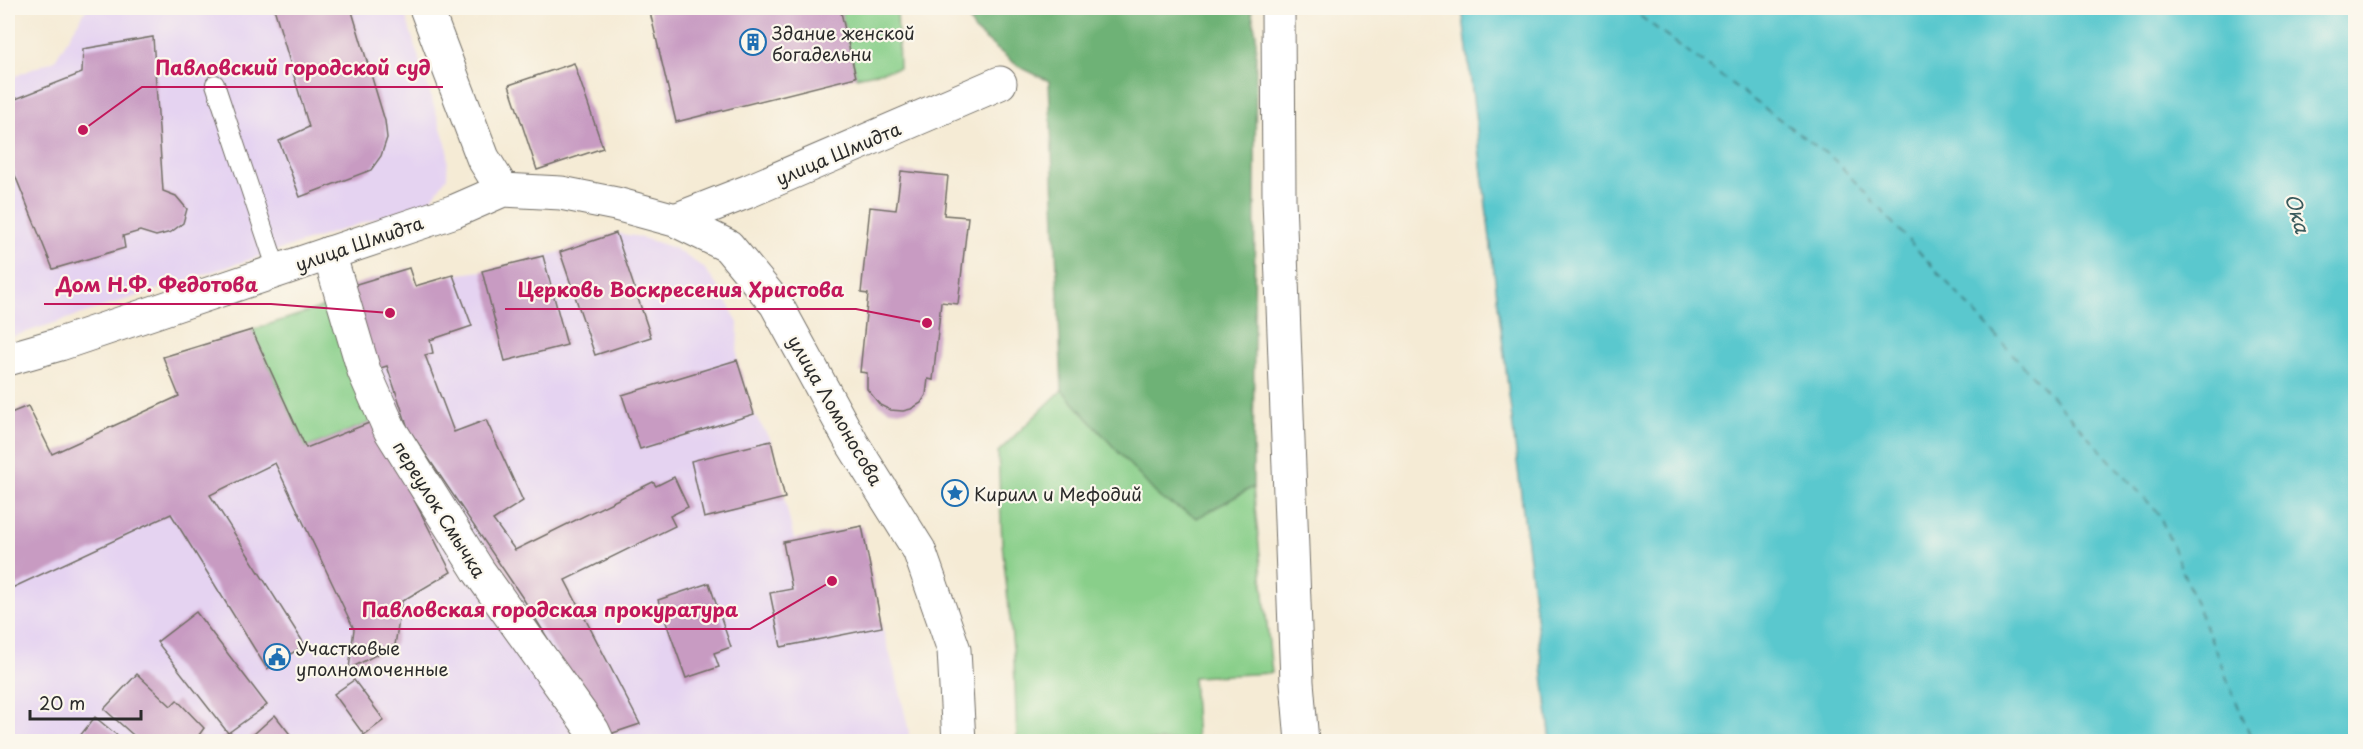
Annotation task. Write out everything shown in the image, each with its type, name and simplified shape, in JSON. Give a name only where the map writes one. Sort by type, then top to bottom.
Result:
[{"type":"street","points":[[426,8],[483,158],[503,190]]},
{"type":"street","points":[[1278,8],[1279,211],[1297,682],[1302,741]]},
{"type":"street","name":"улица Шмидта","points":[[675,220],[749,191],[1000,83]]},
{"type":"street","name":"улица Ломоносова","points":[[503,190],[561,193],[616,204],[675,220],[728,246],[776,304],[852,443],[919,550],[954,650],[959,741]]},
{"type":"street","name":"улица Шмидта","points":[[8,359],[455,211],[503,190]]},
{"type":"street","name":"переулок Смычка","points":[[329,253],[364,372],[390,430],[478,570],[593,730],[598,741]]},
{"type":"lane","points":[[215,84],[278,270]]},
{"type":"shaded area","points":[[87,8],[403,8],[448,150],[447,177],[430,201],[8,338],[8,79],[55,60]]},
{"type":"shaded area","points":[[616,233],[640,237],[674,248],[704,268],[723,294],[738,323],[737,360],[754,414],[771,441],[794,539],[862,526],[882,627],[909,732],[908,742],[8,742],[8,597],[12,588],[306,448],[350,286],[409,268],[416,286],[453,275],[482,271],[560,252]]},
{"type":"green space","points":[[840,8],[897,8],[899,68],[856,77]]},
{"type":"green space","points":[[963,8],[1251,8],[1256,34],[1253,487],[1197,518],[1160,498],[1062,390],[1049,81],[1018,66],[975,31]]},
{"type":"green space","points":[[335,303],[374,421],[306,448],[252,330]]},
{"type":"green space","points":[[1062,390],[1160,498],[1197,518],[1253,487],[1272,673],[1193,677],[1197,741],[1017,741],[1014,657],[1002,543],[998,452]]},
{"type":"water","name":"Ока","points":[[1462,8],[2355,8],[2355,741],[1551,741]]},
{"type":"building","points":[[274,8],[351,8],[385,121],[387,138],[381,156],[371,170],[300,197],[279,141],[309,127]]},
{"type":"building","name":"Здание женской богадельни","points":[[649,8],[840,8],[856,77],[676,122]]},
{"type":"building","points":[[153,37],[163,191],[176,196],[187,209],[183,223],[171,232],[156,236],[140,231],[123,236],[125,248],[53,269],[8,158],[8,102],[82,73],[83,49]]},
{"type":"building","points":[[574,63],[603,148],[537,170],[509,85]]},
{"type":"building","points":[[901,171],[948,176],[944,215],[968,217],[958,304],[941,302],[933,380],[928,379],[926,395],[921,403],[903,411],[890,410],[880,405],[867,389],[867,373],[860,372],[868,294],[861,293],[870,207],[896,210]]},
{"type":"building","points":[[616,233],[651,337],[595,355],[560,252]]},
{"type":"building","points":[[543,256],[567,345],[505,361],[482,271]]},
{"type":"building","points":[[409,268],[415,286],[453,275],[472,326],[430,340],[433,353],[425,355],[454,432],[486,420],[523,501],[493,520],[515,550],[653,482],[656,486],[674,477],[688,507],[670,516],[675,526],[565,580],[640,724],[607,735],[524,600],[408,428],[387,366],[374,370],[350,286]]},
{"type":"building","points":[[252,330],[306,448],[374,421],[451,572],[402,601],[395,645],[349,669],[354,629],[275,463],[210,495],[305,645],[267,669],[171,514],[12,588],[8,579],[8,414],[28,406],[52,454],[179,396],[163,357]]},
{"type":"building","points":[[737,360],[754,414],[640,449],[622,395]]},
{"type":"building","points":[[771,441],[785,498],[704,518],[691,461]]},
{"type":"building","points":[[862,526],[882,627],[781,647],[770,593],[792,589],[783,542]]},
{"type":"building","points":[[709,583],[731,647],[714,653],[719,667],[686,678],[658,600]]},
{"type":"building","points":[[196,612],[267,705],[228,733],[157,642]]},
{"type":"building","points":[[137,674],[171,706],[177,700],[204,728],[199,735],[206,742],[141,742],[104,709]]},
{"type":"building","points":[[354,680],[384,720],[364,735],[334,694]]},
{"type":"building","points":[[275,715],[296,742],[245,742]]},
{"type":"building","points":[[95,717],[125,742],[75,742]]},
{"type":"building","points":[[228,733],[237,742],[215,742]]},
{"type":"ferry route","points":[[1629,8],[1836,161],[2159,514],[2253,742]]},
{"type":"place","name":"Здание женской богадельни","points":[[753,42]]},
{"type":"place","name":"Павловский городской суд","points":[[83,130]]},
{"type":"place","name":"Дом Н.Ф. Федотова","points":[[390,313]]},
{"type":"place","name":"Церковь Воскресения Христова","points":[[927,323]]},
{"type":"place","name":"Кирилл и Мефодий","points":[[955,493]]},
{"type":"place","name":"Павловская городская прокуратура","points":[[832,581]]},
{"type":"place","name":"Участковые уполномоченные","points":[[277,657]]}]
